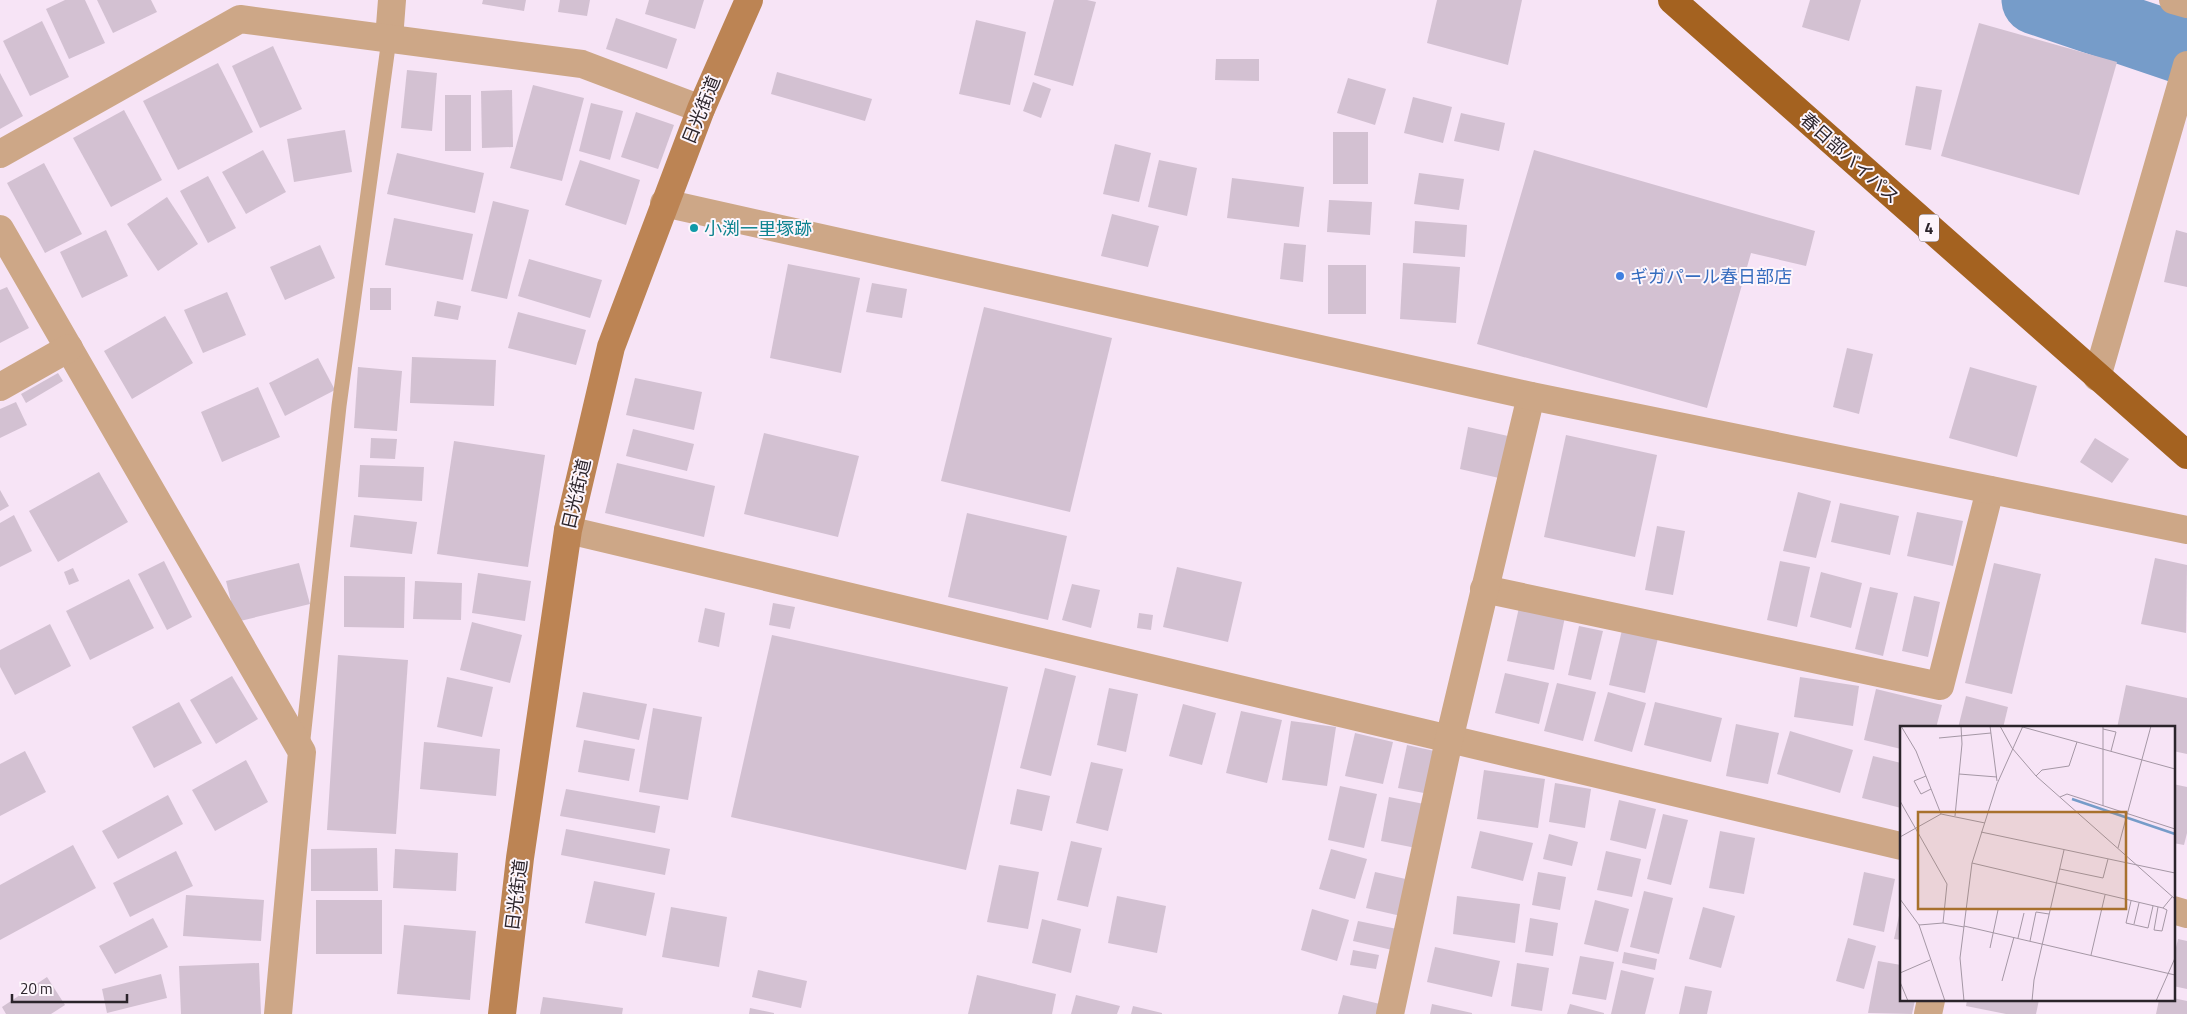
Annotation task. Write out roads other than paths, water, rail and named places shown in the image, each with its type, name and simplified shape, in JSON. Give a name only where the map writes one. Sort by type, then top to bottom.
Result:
[{"type":"highway","name":"春日部バイパス","points":[[1672,0],[2187,455]]},
{"type":"main road","name":"日光街道","points":[[502,1014],[520,858],[568,530],[611,347],[701,109],[749,0]]},
{"type":"street","points":[[389,39],[392,0]]},
{"type":"street","points":[[2173,0],[2187,4]]},
{"type":"street","points":[[0,154],[236,9],[389,39],[582,64],[701,109]]},
{"type":"street","points":[[2097,377],[2185,70]]},
{"type":"street","points":[[664,203],[1531,396],[2187,530]]},
{"type":"street","points":[[0,229],[302,752],[278,1014]]},
{"type":"street","points":[[0,387],[69,348]]},
{"type":"street","points":[[1390,1014],[1449,740],[1531,396]]},
{"type":"street","points":[[1484,589],[1940,686],[1990,490]]},
{"type":"street","points":[[568,530],[1900,846]]},
{"type":"street","points":[[2174,910],[2187,914]]},
{"type":"lane","points":[[302,752],[339,406],[389,39]]},
{"type":"waterway","points":[[2036,0],[2187,51]]},
{"type":"place","name":"小渕一里塚跡","points":[[694,228]]},
{"type":"place","name":"ギガパール春日部店","points":[[1620,276]]}]
